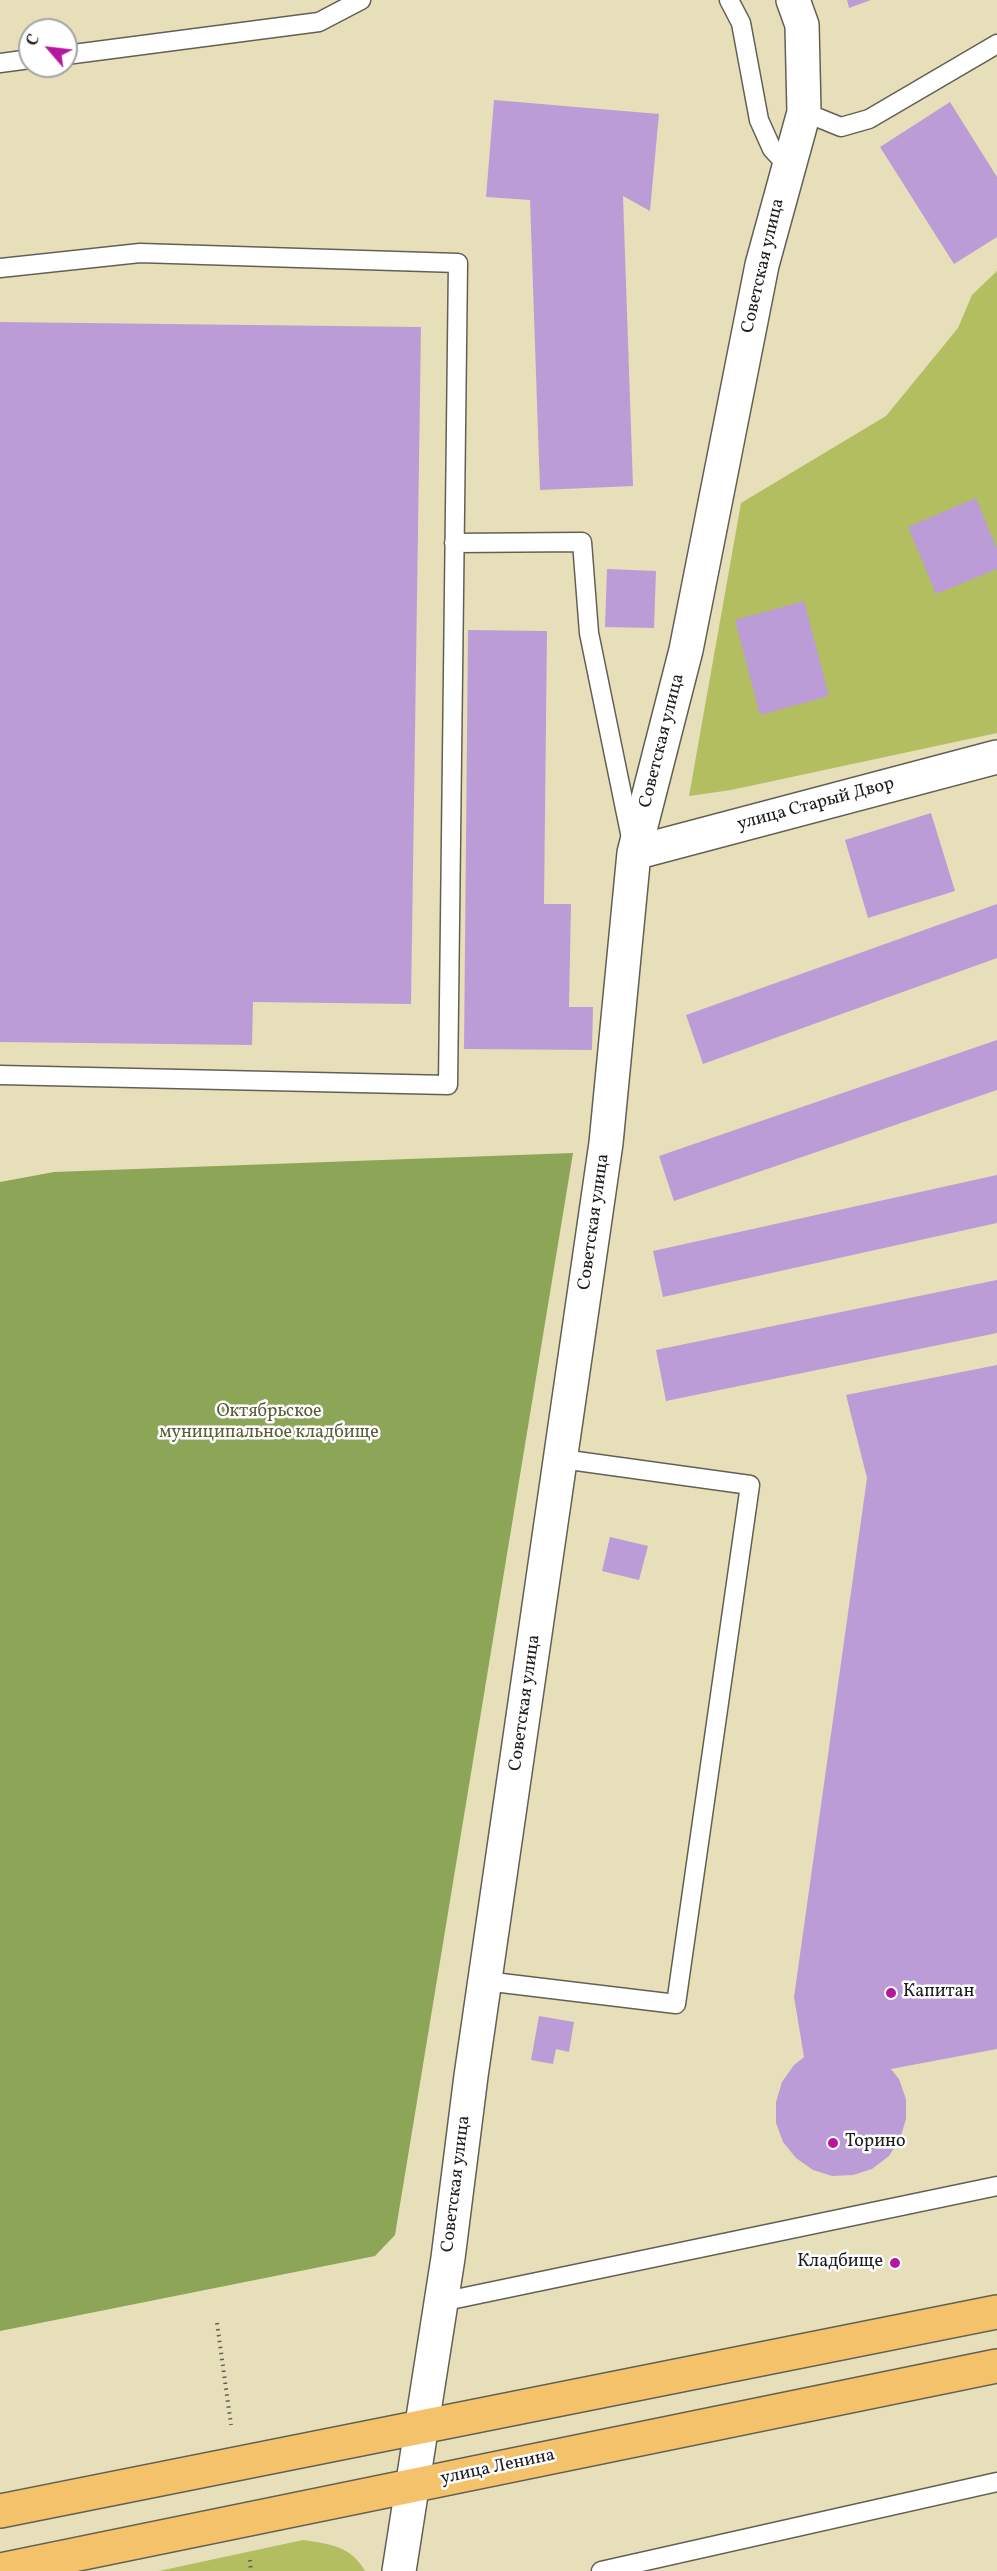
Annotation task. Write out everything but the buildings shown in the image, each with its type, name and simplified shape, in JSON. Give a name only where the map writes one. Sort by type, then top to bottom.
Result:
[{"type":"main road","points":[[0,2511],[997,2312]]},
{"type":"main road","name":"улица Ленина","points":[[0,2570],[997,2366]]},
{"type":"street","name":"Советская улица","points":[[399,2571],[441,2302],[606,1143],[634,853],[686,650],[762,265],[804,112],[797,12]]},
{"type":"street","name":"улица Старый Двор","points":[[634,853],[997,757]]},
{"type":"lane","points":[[78,53],[319,22],[361,0]]},
{"type":"lane","points":[[729,0],[741,23],[759,120],[772,149],[789,167]]},
{"type":"lane","points":[[804,112],[841,127],[869,119],[997,44]]},
{"type":"lane","points":[[0,63],[18,61]]},
{"type":"lane","points":[[0,268],[140,253],[458,263],[447,1085],[0,1074]]},
{"type":"lane","points":[[454,543],[582,542],[589,633],[634,853]]},
{"type":"lane","points":[[485,1981],[676,2004],[750,1485],[562,1459]]},
{"type":"lane","points":[[441,2302],[997,2186]]},
{"type":"lane","points":[[601,2571],[997,2482]]},
{"type":"green space","points":[[997,271],[997,733],[731,790],[689,796],[741,503],[886,416],[958,328],[972,295]]},
{"type":"green space","name":"Октябрьское муниципальное кладбище","points":[[573,1153],[395,2235],[375,2256],[0,2331],[0,1182],[54,1172]]},
{"type":"green space","points":[[303,2540],[331,2545],[346,2551],[365,2571],[159,2571]]},
{"type":"place","name":"Капитан","points":[[891,1993]]},
{"type":"place","name":"Торино","points":[[833,2143]]},
{"type":"place","name":"Кладбище","points":[[895,2263]]}]
